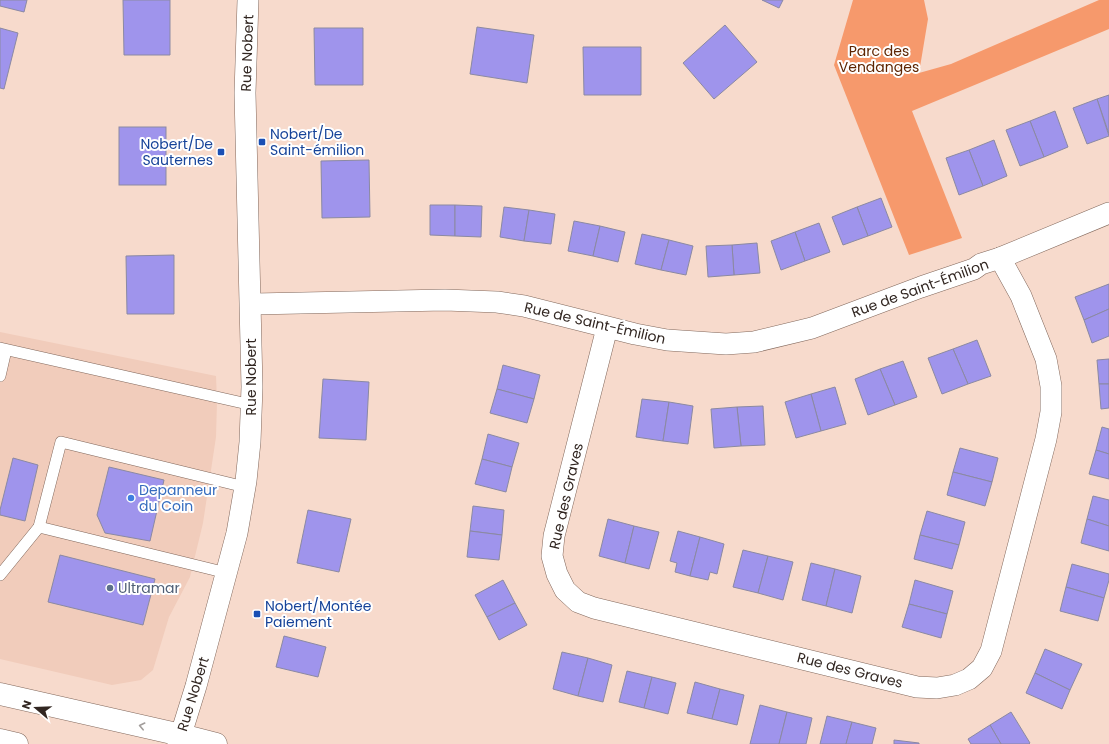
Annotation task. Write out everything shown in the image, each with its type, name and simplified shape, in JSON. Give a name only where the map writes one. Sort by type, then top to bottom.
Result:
[{"type":"main road","points":[[0,694],[179,739],[216,744]]},
{"type":"main road","points":[[0,740],[17,744]]},
{"type":"street","name":"Rue Nobert","points":[[179,739],[196,686],[237,533],[245,487],[250,442],[252,405],[245,93],[248,0]]},
{"type":"street","name":"Rue de Saint-Émilion","points":[[250,304],[445,300],[497,302],[524,306],[607,328],[667,340],[726,344],[754,342],[812,328],[921,287],[974,269],[981,264],[1000,258],[1109,213]]},
{"type":"street","name":"Rue des Graves","points":[[607,328],[554,536],[552,556],[557,574],[565,590],[578,602],[609,612],[917,686],[937,688],[955,686],[969,679],[982,668],[991,651],[1046,439],[1051,412],[1051,386],[1046,359],[1020,296],[1000,258]]},
{"type":"lane","points":[[0,376],[3,349],[252,405]]},
{"type":"lane","points":[[0,575],[39,527],[61,442],[245,487]]},
{"type":"lane","points":[[39,527],[227,573]]},
{"type":"shaded area","points":[[0,332],[216,376],[216,437],[203,523],[190,577],[169,617],[153,670],[141,680],[112,685],[0,659]]},
{"type":"green space","name":"Parc des Vendanges","points":[[853,0],[924,0],[928,19],[919,73],[951,64],[1099,0],[1109,0],[1109,29],[912,111],[962,238],[909,255],[834,65]]},
{"type":"building","points":[[0,0],[27,0],[24,12],[0,6]]},
{"type":"building","points":[[123,0],[170,0],[170,55],[124,55]]},
{"type":"building","points":[[762,0],[783,0],[779,8]]},
{"type":"building","points":[[725,25],[757,62],[714,99],[683,63]]},
{"type":"building","points":[[477,27],[534,35],[527,83],[470,74]]},
{"type":"building","points":[[0,28],[18,33],[4,89],[0,88]]},
{"type":"building","points":[[314,28],[363,28],[363,85],[315,85]]},
{"type":"building","points":[[583,47],[641,47],[641,95],[584,95]]},
{"type":"building","points":[[1109,95],[1109,134],[1097,99]]},
{"type":"building","points":[[1097,99],[1109,136],[1087,144],[1073,108]]},
{"type":"building","points":[[1055,111],[1068,147],[1044,157],[1030,121]]},
{"type":"building","points":[[1030,121],[1044,157],[1020,166],[1006,130]]},
{"type":"building","points":[[119,127],[166,127],[166,185],[119,185]]},
{"type":"building","points":[[994,140],[1007,176],[983,186],[969,150]]},
{"type":"building","points":[[969,150],[983,186],[959,195],[946,158]]},
{"type":"building","points":[[369,160],[370,217],[322,218],[321,161]]},
{"type":"building","points":[[881,198],[892,227],[868,236],[857,207]]},
{"type":"building","points":[[430,205],[455,205],[455,236],[430,235]]},
{"type":"building","points":[[455,205],[482,206],[481,237],[455,236]]},
{"type":"building","points":[[504,207],[529,210],[524,241],[500,237]]},
{"type":"building","points":[[857,207],[868,236],[843,245],[832,217]]},
{"type":"building","points":[[529,210],[555,214],[551,244],[524,241]]},
{"type":"building","points":[[574,221],[600,226],[593,256],[568,251]]},
{"type":"building","points":[[819,223],[830,252],[805,261],[795,232]]},
{"type":"building","points":[[600,226],[625,232],[618,262],[593,256]]},
{"type":"building","points":[[795,232],[805,261],[781,270],[771,241]]},
{"type":"building","points":[[642,234],[669,240],[661,270],[635,264]]},
{"type":"building","points":[[669,240],[693,246],[686,275],[661,270]]},
{"type":"building","points":[[757,243],[760,273],[734,275],[732,245]]},
{"type":"building","points":[[732,245],[734,275],[708,277],[706,246]]},
{"type":"building","points":[[174,255],[174,314],[127,314],[126,256]]},
{"type":"building","points":[[1109,284],[1109,309],[1084,320],[1075,297]]},
{"type":"building","points":[[1109,309],[1109,336],[1092,343],[1084,320]]},
{"type":"building","points":[[977,340],[991,376],[968,384],[953,349]]},
{"type":"building","points":[[953,349],[968,384],[942,394],[928,358]]},
{"type":"building","points":[[1109,359],[1109,384],[1099,384],[1097,360]]},
{"type":"building","points":[[903,361],[917,397],[895,405],[880,369]]},
{"type":"building","points":[[503,365],[540,375],[534,399],[497,389]]},
{"type":"building","points":[[880,369],[895,405],[868,415],[855,379]]},
{"type":"building","points":[[323,379],[369,382],[366,440],[319,438]]},
{"type":"building","points":[[1099,384],[1109,384],[1109,408],[1101,409]]},
{"type":"building","points":[[835,387],[846,424],[821,431],[811,394]]},
{"type":"building","points":[[497,389],[534,399],[527,423],[490,413]]},
{"type":"building","points":[[811,394],[821,431],[796,438],[785,402]]},
{"type":"building","points":[[642,399],[669,402],[663,441],[636,437]]},
{"type":"building","points":[[669,402],[693,406],[688,444],[663,441]]},
{"type":"building","points":[[763,406],[765,445],[741,446],[737,407]]},
{"type":"building","points":[[737,407],[741,446],[714,448],[711,409]]},
{"type":"building","points":[[1102,427],[1109,429],[1109,454],[1096,450]]},
{"type":"building","points":[[488,434],[519,443],[512,467],[482,459]]},
{"type":"building","points":[[960,448],[998,458],[992,482],[953,472]]},
{"type":"building","points":[[1096,450],[1109,454],[1109,479],[1089,474]]},
{"type":"building","points":[[13,458],[38,465],[25,521],[0,515]]},
{"type":"building","points":[[482,459],[512,467],[506,492],[475,484]]},
{"type":"building","name":"Depanneur du Coin","points":[[109,467],[164,480],[150,541],[105,533],[97,515]]},
{"type":"building","points":[[953,472],[992,482],[985,506],[947,495]]},
{"type":"building","points":[[1093,496],[1109,500],[1109,526],[1087,519]]},
{"type":"building","points":[[473,506],[504,510],[502,535],[470,531]]},
{"type":"building","points":[[308,510],[351,519],[339,572],[297,563]]},
{"type":"building","points":[[927,511],[965,522],[959,545],[920,535]]},
{"type":"building","points":[[608,519],[634,526],[625,563],[599,556]]},
{"type":"building","points":[[1087,519],[1109,526],[1109,551],[1081,543]]},
{"type":"building","points":[[634,526],[659,532],[649,569],[625,563]]},
{"type":"building","points":[[470,531],[502,535],[499,560],[467,557]]},
{"type":"building","points":[[678,531],[700,537],[690,576],[675,572],[677,563],[670,561]]},
{"type":"building","points":[[920,535],[959,545],[952,569],[914,559]]},
{"type":"building","points":[[700,537],[724,544],[717,574],[710,572],[708,580],[690,576]]},
{"type":"building","points":[[743,550],[768,556],[758,593],[733,587]]},
{"type":"building","points":[[60,555],[155,579],[143,625],[48,602]]},
{"type":"building","points":[[768,556],[793,562],[783,600],[758,593]]},
{"type":"building","points":[[811,563],[835,569],[826,606],[802,600]]},
{"type":"building","points":[[1072,564],[1109,574],[1109,580],[1104,598],[1066,587]]},
{"type":"building","points":[[835,569],[861,576],[852,613],[826,606]]},
{"type":"building","points":[[503,580],[515,603],[487,617],[475,595]]},
{"type":"building","points":[[915,580],[953,591],[947,614],[909,604]]},
{"type":"building","points":[[1066,587],[1104,598],[1098,621],[1060,611]]},
{"type":"building","points":[[515,603],[527,625],[499,640],[487,617]]},
{"type":"building","points":[[909,604],[947,614],[941,638],[902,627]]},
{"type":"building","points":[[284,636],[326,647],[318,677],[276,667]]},
{"type":"building","points":[[1045,649],[1082,664],[1070,690],[1035,673]]},
{"type":"building","points":[[562,652],[588,658],[578,696],[553,689]]},
{"type":"building","points":[[588,658],[612,665],[603,702],[578,696]]},
{"type":"building","points":[[627,671],[652,677],[644,708],[619,702]]},
{"type":"building","points":[[1035,673],[1070,690],[1062,709],[1026,693]]},
{"type":"building","points":[[652,677],[676,683],[668,714],[644,708]]},
{"type":"building","points":[[695,682],[720,689],[712,719],[687,713]]},
{"type":"building","points":[[720,689],[744,695],[737,725],[712,719]]},
{"type":"building","points":[[760,705],[787,712],[779,744],[750,744]]},
{"type":"building","points":[[787,712],[812,718],[806,744],[779,744]]},
{"type":"building","points":[[1011,712],[1030,743],[1029,744],[1001,744],[990,725]]},
{"type":"building","points":[[827,716],[852,722],[846,744],[820,744]]},
{"type":"building","points":[[852,722],[876,728],[872,744],[846,744]]},
{"type":"building","points":[[990,725],[1001,744],[971,744],[968,739]]},
{"type":"building","points":[[894,740],[919,743],[919,744],[894,744]]},
{"type":"place","name":"Nobert/De Saint-émilion","points":[[262,142]]},
{"type":"place","name":"Nobert/De Sauternes","points":[[221,152]]},
{"type":"place","name":"Depanneur du Coin","points":[[131,498]]},
{"type":"place","name":"Ultramar","points":[[110,588]]},
{"type":"place","name":"Nobert/Montée Paiement","points":[[257,614]]}]
